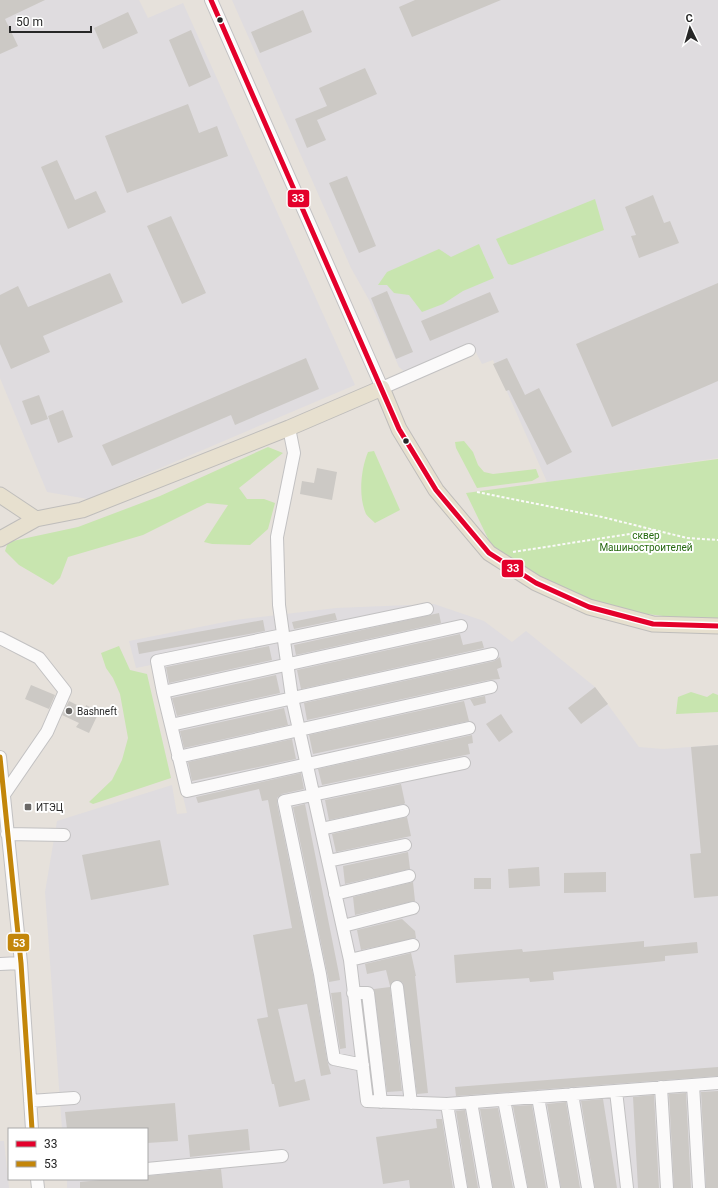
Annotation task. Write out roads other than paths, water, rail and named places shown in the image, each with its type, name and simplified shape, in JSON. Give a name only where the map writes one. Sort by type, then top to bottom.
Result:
[{"type":"main road","points":[[0,539],[36,519],[82,510],[289,428],[382,388],[399,429],[436,490],[489,552],[536,583],[589,607],[653,624],[718,626]]},
{"type":"main road","points":[[0,495],[36,519]]},
{"type":"street","points":[[211,0],[382,388],[469,350]]},
{"type":"street","points":[[289,428],[294,453],[277,537],[279,606],[292,698],[350,960],[367,1101],[447,1104],[718,1083]]},
{"type":"street","points":[[427,609],[157,661],[187,791],[469,728]]},
{"type":"street","points":[[163,692],[461,626]]},
{"type":"street","points":[[0,638],[39,658],[65,691],[47,732],[3,796]]},
{"type":"street","points":[[171,725],[492,654]]},
{"type":"street","points":[[178,757],[491,687]]},
{"type":"street","points":[[0,757],[21,963],[32,1128]]},
{"type":"street","points":[[363,1065],[334,1059],[320,974],[284,801],[314,796],[464,763]]},
{"type":"street","points":[[321,829],[403,810]]},
{"type":"street","points":[[7,834],[64,835]]},
{"type":"street","points":[[328,861],[405,844]]},
{"type":"street","points":[[335,894],[409,876]]},
{"type":"street","points":[[343,926],[413,908]]},
{"type":"street","points":[[350,960],[413,945]]},
{"type":"street","points":[[0,964],[21,963]]},
{"type":"street","points":[[397,987],[411,1103]]},
{"type":"street","points":[[354,993],[368,993],[381,1102]]},
{"type":"street","points":[[693,1085],[698,1188]]},
{"type":"street","points":[[661,1088],[667,1188]]},
{"type":"street","points":[[616,1091],[627,1188]]},
{"type":"street","points":[[572,1094],[588,1188]]},
{"type":"street","points":[[538,1097],[554,1188]]},
{"type":"street","points":[[30,1101],[74,1098]]},
{"type":"street","points":[[504,1100],[521,1188]]},
{"type":"street","points":[[471,1102],[486,1188]]},
{"type":"street","points":[[447,1104],[461,1188]]},
{"type":"street","points":[[148,1169],[282,1156]]},
{"type":"place","name":"Bashneft","points":[[69,711]]},
{"type":"place","name":"ИТЭЦ","points":[[28,807]]},
{"type":"park label","name":"сквер Машиностроителей","points":[[646,540]]}]
